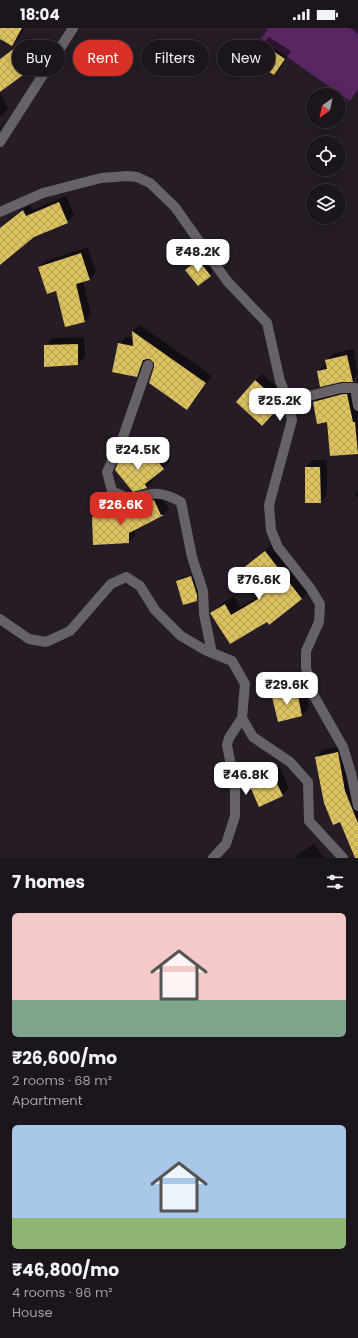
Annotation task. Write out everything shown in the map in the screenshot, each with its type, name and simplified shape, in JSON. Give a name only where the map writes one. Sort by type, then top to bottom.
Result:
[{"type":"street","points":[[0,142],[73,28]]},
{"type":"street","points":[[0,212],[43,194],[101,178],[127,176],[137,177],[150,183],[175,207],[227,281],[267,323],[280,381],[288,401],[292,420],[269,505],[271,530],[278,546],[311,588],[320,604],[319,622],[306,651],[306,668],[314,696],[343,747],[351,773],[358,806]]},
{"type":"street","points":[[148,365],[123,437],[107,472],[112,491],[130,499],[150,494],[169,495],[181,502],[192,557],[203,591],[204,614],[212,653]]},
{"type":"street","points":[[288,401],[342,388],[355,388],[358,406]]},
{"type":"street","points":[[0,618],[29,639],[46,642],[70,631],[110,584],[126,577],[140,586],[155,610],[181,636],[212,653],[232,661],[245,684],[242,718],[229,738],[227,745],[235,786],[234,816],[226,844],[213,858]]},
{"type":"street","points":[[242,718],[253,737],[290,762],[308,782],[309,821],[343,858]]},
{"type":"shaded area","points":[[268,28],[350,28],[358,34],[358,89],[350,101],[346,98],[346,88],[331,88],[275,49],[275,40],[261,39]]},
{"type":"building","points":[[0,28],[22,28],[15,40],[12,40],[12,46],[0,39]]},
{"type":"building","points":[[12,50],[12,76],[22,76],[0,92],[0,59]]},
{"type":"building","points":[[275,52],[285,59],[275,74]]},
{"type":"building","points":[[59,202],[68,223],[34,237],[0,265],[0,228],[23,210],[26,216]]},
{"type":"building","points":[[81,253],[90,280],[76,284],[85,322],[65,327],[56,291],[47,294],[38,267]]},
{"type":"building","points":[[198,260],[211,276],[198,286],[185,270]]},
{"type":"building","points":[[132,331],[206,383],[187,410],[149,383],[154,367],[154,363],[150,359],[143,360],[137,377],[112,372],[118,343],[133,346]]},
{"type":"building","points":[[78,344],[78,365],[44,367],[44,345]]},
{"type":"building","points":[[347,355],[353,382],[341,382],[320,387],[317,371],[327,369],[325,360]]},
{"type":"building","points":[[255,380],[282,404],[262,426],[236,402]]},
{"type":"building","points":[[347,394],[353,422],[355,422],[358,454],[330,456],[327,422],[317,424],[313,402]]},
{"type":"building","points":[[128,452],[137,462],[150,452],[164,469],[145,484],[147,488],[133,492],[115,470],[120,458]]},
{"type":"building","points":[[305,467],[320,467],[321,503],[305,503]]},
{"type":"building","points":[[154,500],[161,515],[164,515],[129,533],[129,543],[93,545],[92,517],[152,515],[142,503]]},
{"type":"building","points":[[265,551],[302,599],[269,625],[267,622],[230,644],[210,613],[225,604],[231,615],[263,596],[242,569]]},
{"type":"building","points":[[191,576],[197,595],[197,601],[183,605],[176,581]]},
{"type":"building","points":[[297,691],[302,716],[278,722],[272,697]]},
{"type":"building","points":[[338,752],[345,791],[358,823],[358,858],[355,858],[340,822],[333,825],[324,803],[315,757]]},
{"type":"building","points":[[271,771],[283,796],[259,807],[248,782]]}]
